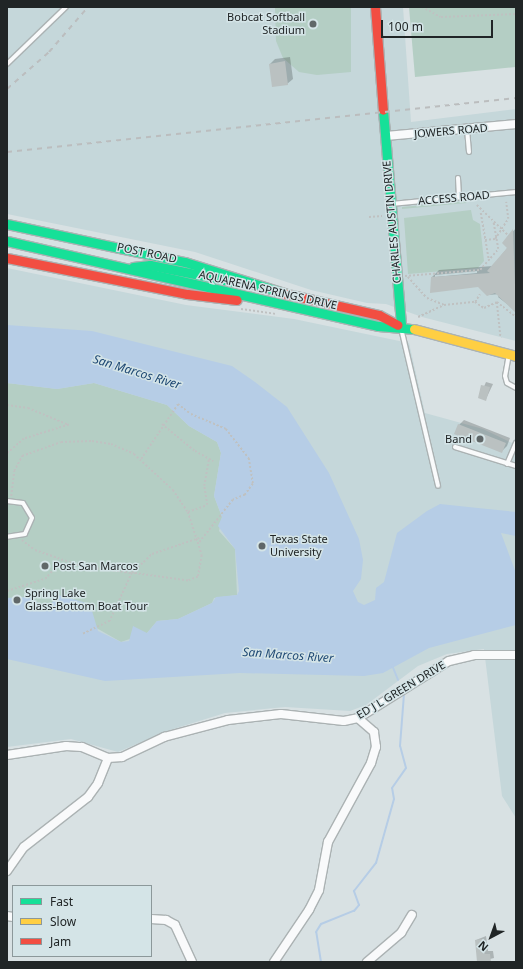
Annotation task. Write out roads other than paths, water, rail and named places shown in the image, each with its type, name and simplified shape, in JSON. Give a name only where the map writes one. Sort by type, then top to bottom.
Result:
[{"type":"street","name":"CHARLES AUSTIN DRIVE","points":[[375,7],[380,66],[377,73],[386,136],[401,326]]},
{"type":"street","name":"JOWERS ROAD","points":[[386,136],[467,130],[516,124]]},
{"type":"street","name":"POST ROAD","points":[[7,224],[185,262],[284,293]]},
{"type":"street","name":"AQUARENA SPRINGS DRIVE","points":[[7,241],[132,267],[151,276],[378,326],[401,326]]},
{"type":"street","points":[[7,258],[187,294],[279,304]]},
{"type":"street","name":"AQUARENA SPRINGS DRIVE","points":[[132,267],[150,266],[284,293],[380,315],[401,326],[513,355]]},
{"type":"street","name":"ED J L GREEN DRIVE","points":[[108,758],[122,757],[164,737],[228,720],[281,714],[333,721],[358,718],[449,661],[474,655],[516,655]]},
{"type":"street","points":[[274,962],[309,910],[318,890],[328,842],[371,762],[376,747],[374,732],[358,718]]},
{"type":"street","points":[[7,755],[66,746],[82,747],[108,758],[98,783],[88,797],[24,847],[7,871]]},
{"type":"street","points":[[367,962],[401,933],[412,915]]},
{"type":"street","points":[[152,919],[166,920],[175,925],[192,962]]},
{"type":"lane","points":[[7,64],[66,7]]},
{"type":"lane","points":[[467,130],[469,152]]},
{"type":"lane","points":[[458,178],[459,197]]},
{"type":"lane","name":"ACCESS ROAD","points":[[391,204],[516,192]]},
{"type":"lane","points":[[401,326],[438,486]]},
{"type":"lane","points":[[513,355],[505,376],[507,383],[516,388]]},
{"type":"lane","points":[[507,464],[516,443]]},
{"type":"lane","points":[[455,447],[516,466]]},
{"type":"lane","points":[[7,537],[20,537],[32,524],[30,512],[23,503],[9,500]]},
{"type":"water","name":"San Marcos River","points":[[7,325],[92,331],[232,366],[287,407],[329,473],[359,539],[363,560],[361,579],[353,591],[358,602],[364,605],[375,600],[376,588],[384,582],[397,533],[427,511],[440,504],[516,512],[516,536],[501,533],[516,573],[516,625],[429,648],[383,673],[364,676],[240,673],[105,681],[7,659],[7,598],[31,597],[46,610],[58,595],[90,604],[98,631],[121,642],[129,641],[133,626],[147,633],[157,621],[178,619],[212,603],[216,597],[237,595],[239,591],[235,549],[218,526],[222,517],[214,496],[221,453],[217,442],[189,426],[167,405],[94,383],[57,389],[7,383]]},
{"type":"waterway","points":[[392,665],[398,680]]},
{"type":"waterway","points":[[321,962],[316,932],[321,924],[354,911],[359,905],[354,891],[376,863],[394,799],[392,788],[406,768],[400,746],[404,694]]},
{"type":"railway","points":[[7,89],[49,52],[88,7]]},
{"type":"railway","points":[[7,152],[516,98]]},
{"type":"place","name":"Bobcat Softball Stadium","points":[[313,24]]},
{"type":"place","name":"Band","points":[[480,439]]},
{"type":"place","name":"Texas State University","points":[[262,546]]},
{"type":"place","name":"Post San Marcos","points":[[45,566]]},
{"type":"place","name":"Spring Lake Glass-Bottom Boat Tour","points":[[17,600]]}]
